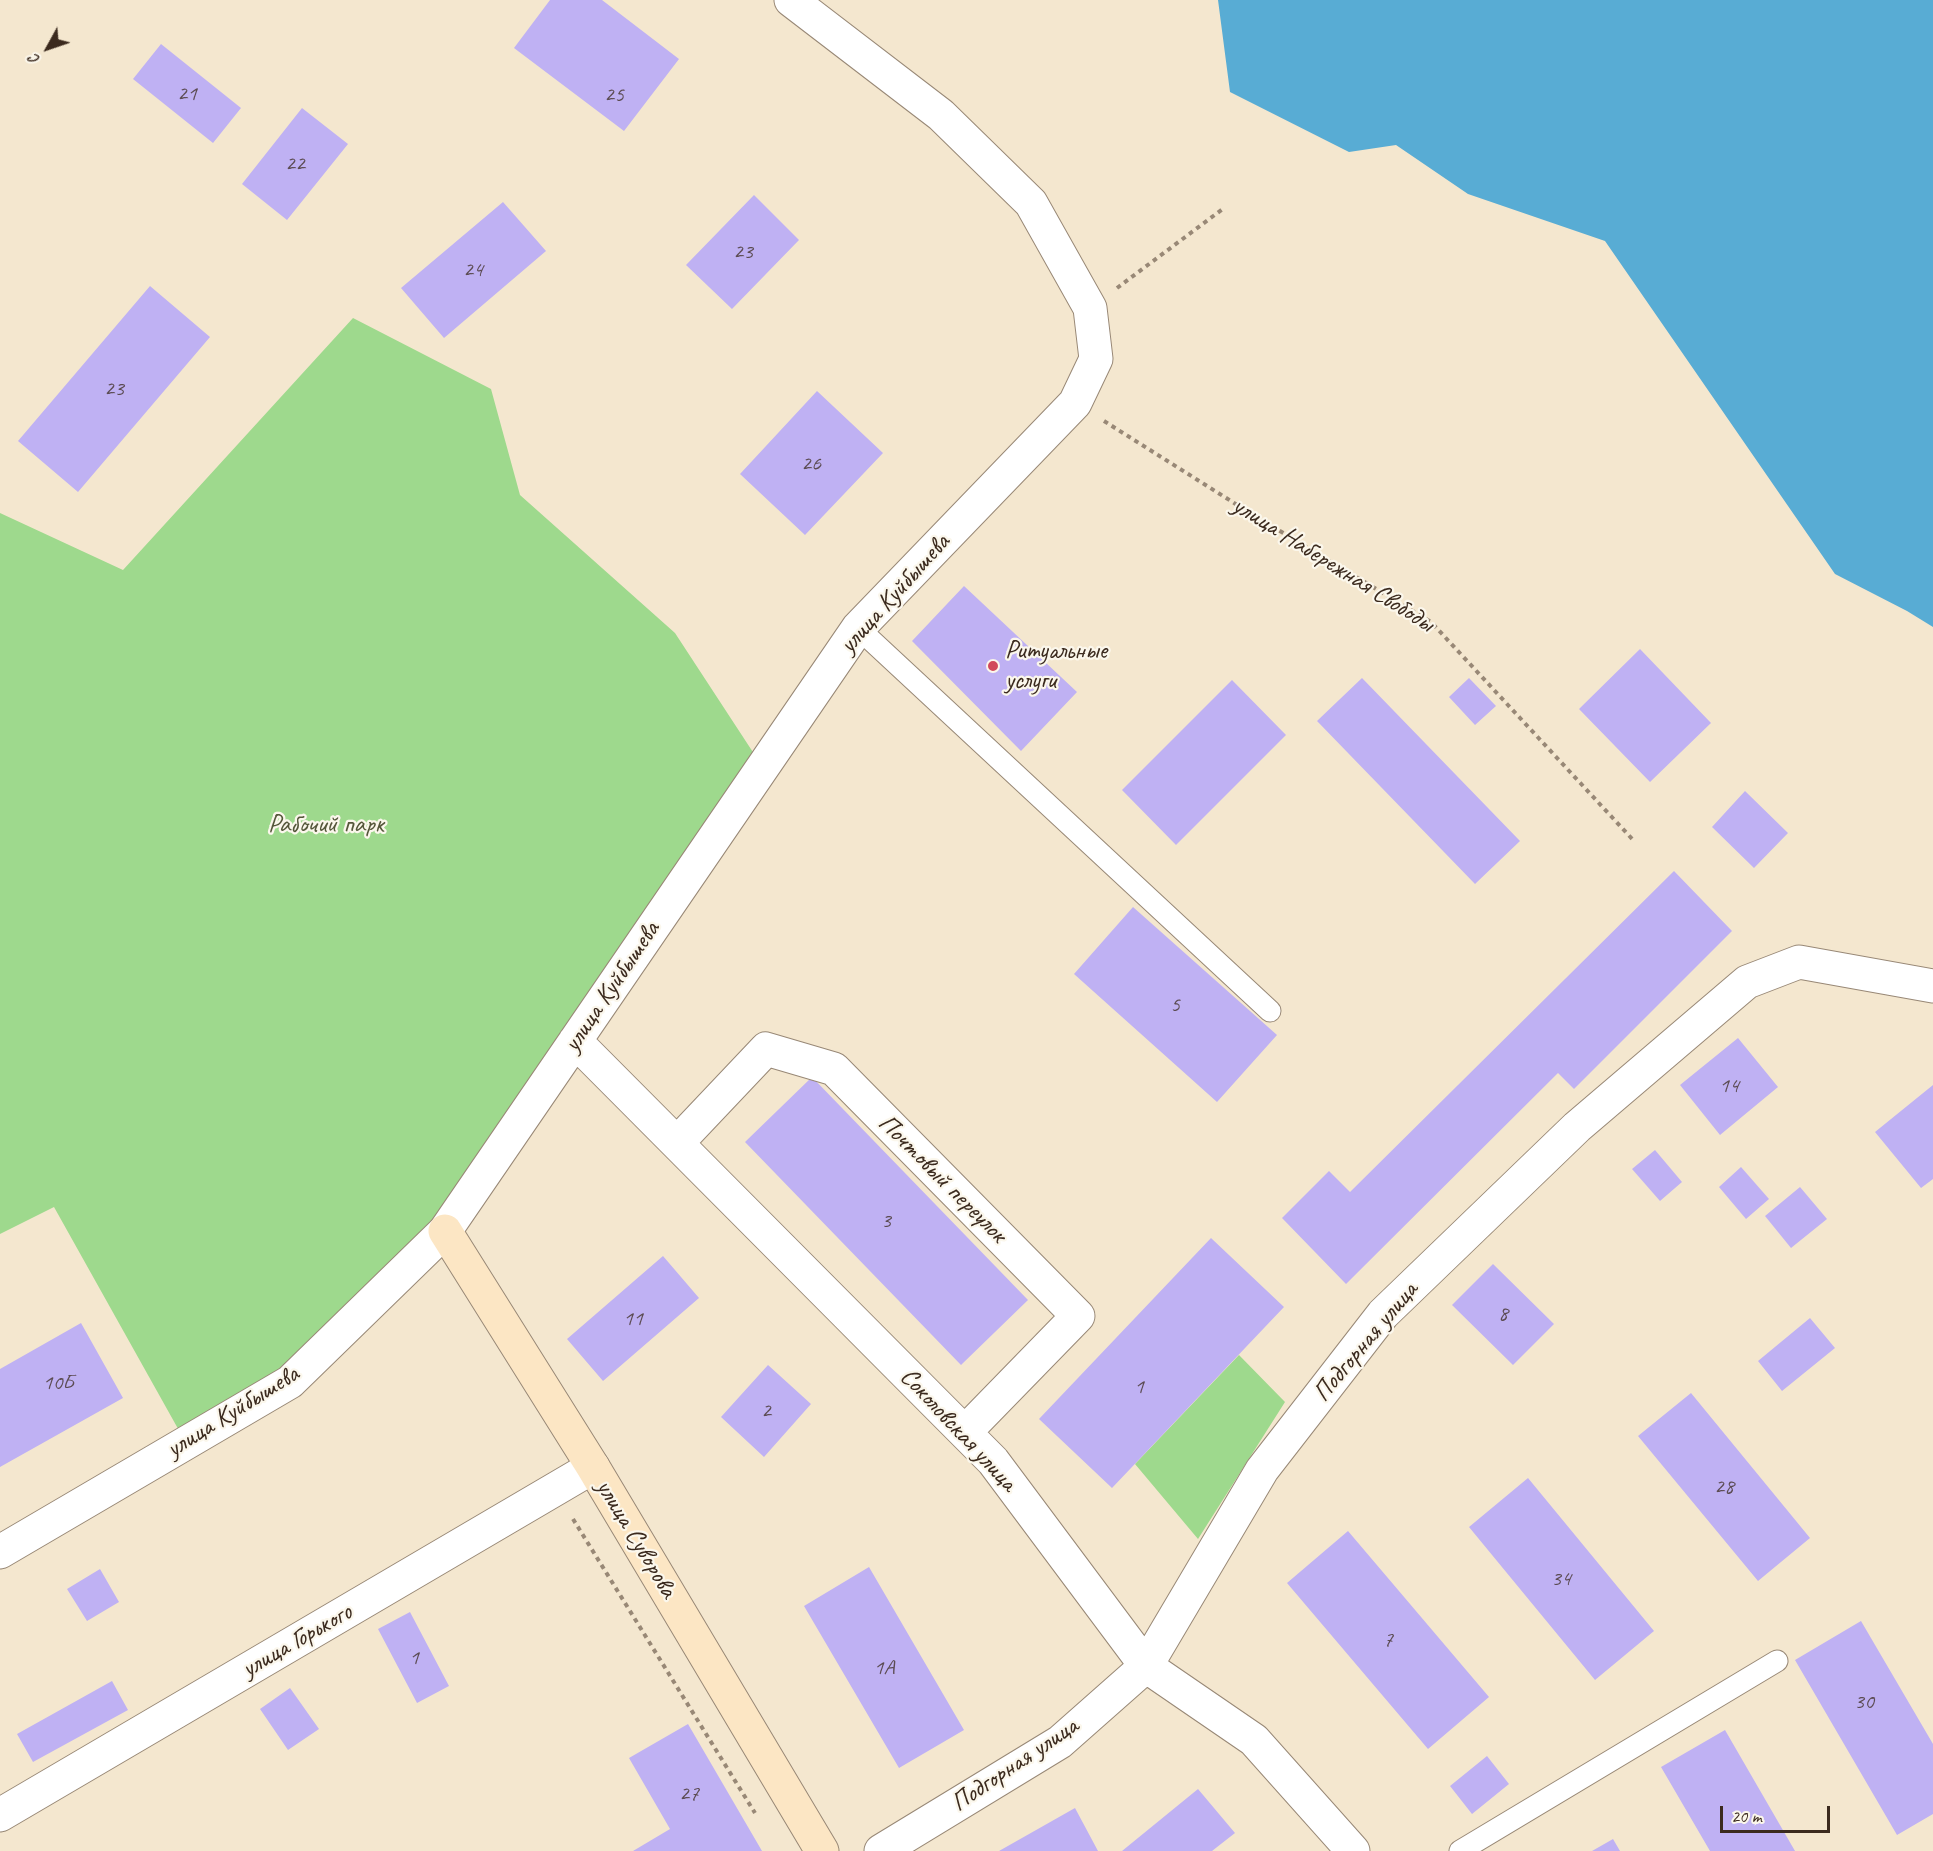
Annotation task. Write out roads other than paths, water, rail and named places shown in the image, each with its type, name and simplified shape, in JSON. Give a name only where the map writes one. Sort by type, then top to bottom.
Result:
[{"type":"street","name":"улица Куйбышева","points":[[0,1552],[290,1382],[445,1231],[858,628],[1075,403],[1096,359],[1090,308],[1030,203],[941,115],[791,0]]},
{"type":"street","name":"Подгорная улица","points":[[881,1851],[1060,1742],[1146,1666],[1262,1470],[1383,1314],[1586,1120],[1747,982],[1799,962],[1933,986]]},
{"type":"street","name":"Соколовская улица","points":[[575,1041],[993,1461],[1146,1666],[1254,1740],[1353,1851]]},
{"type":"street","name":"Почтовый переулок","points":[[677,1143],[766,1049],[834,1069],[842,1077],[1078,1316],[965,1432]]},
{"type":"street","name":"улица Суворова","points":[[445,1231],[593,1467],[822,1851]]},
{"type":"street","name":"улица Горького","points":[[0,1815],[593,1467]]},
{"type":"lane","points":[[858,628],[1270,1011]]},
{"type":"lane","points":[[1460,1851],[1777,1661]]},
{"type":"water","points":[[1218,0],[1933,0],[1933,627],[1835,574],[1605,241],[1468,194],[1396,145],[1349,152],[1230,92]]},
{"type":"place","name":"Ритуальные услуги","points":[[993,666]]},
{"type":"park label","name":"Рабочий парк","points":[[326,825]]}]
